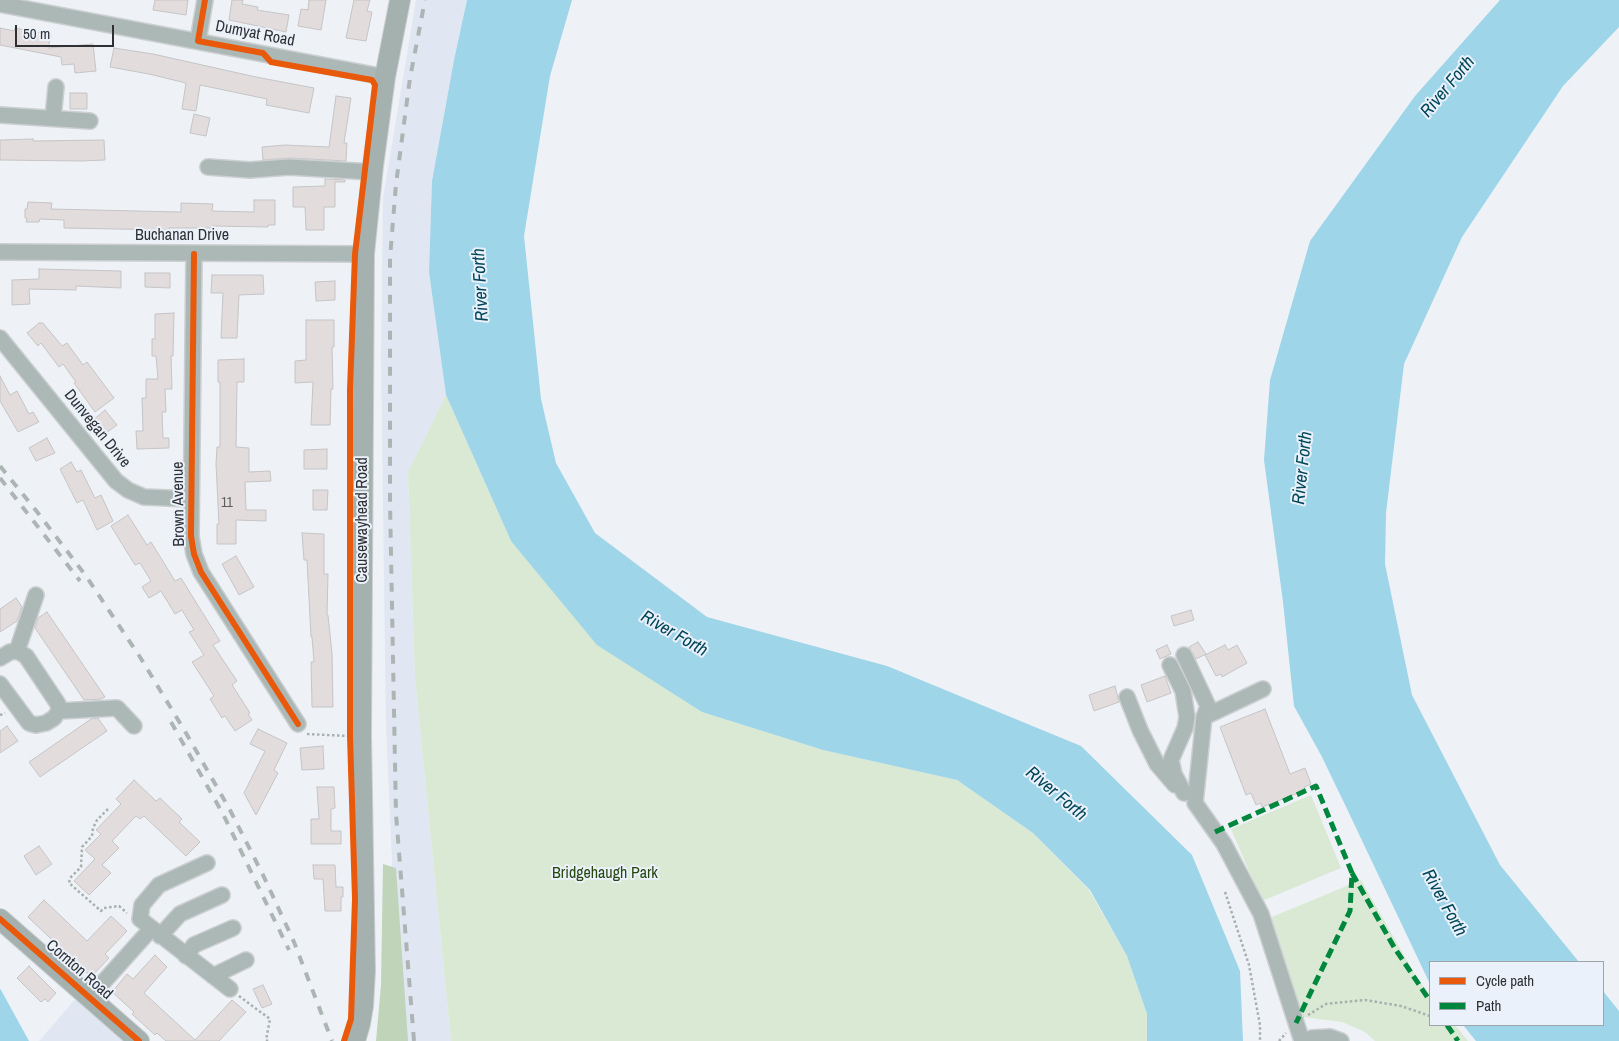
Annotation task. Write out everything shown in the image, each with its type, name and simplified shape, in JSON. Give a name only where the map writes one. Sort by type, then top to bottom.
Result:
[{"type":"main road","name":"Causewayhead Road","points":[[355,1041],[363,1006],[365,971],[360,736],[364,491],[362,372],[364,254],[372,172],[385,77],[400,0]]},
{"type":"main road","name":"Cornton Road","points":[[0,919],[139,1041]]},
{"type":"street","points":[[198,41],[205,0]]},
{"type":"street","name":"Dumyat Road","points":[[0,4],[56,7],[198,41],[385,77]]},
{"type":"street","points":[[54,118],[56,87]]},
{"type":"street","points":[[0,115],[90,121]]},
{"type":"street","points":[[208,167],[250,170],[289,167],[372,172]]},
{"type":"street","name":"Buchanan Drive","points":[[0,252],[364,254]]},
{"type":"street","name":"Brown Avenue","points":[[194,254],[191,536],[194,554],[201,572],[298,724]]},
{"type":"street","name":"Dunvegan Drive","points":[[0,338],[116,481],[128,490],[144,497],[192,499]]},
{"type":"street","points":[[17,651],[36,595]]},
{"type":"street","points":[[0,658],[10,652],[17,651],[26,656],[58,704],[59,711],[54,718],[46,723],[36,725],[28,722],[6,703],[0,684]]},
{"type":"street","points":[[1184,655],[1208,706],[1204,717],[1189,798]]},
{"type":"street","points":[[1170,665],[1183,691],[1187,717],[1185,728],[1171,760],[1174,774],[1189,798],[1224,844],[1261,914],[1303,1041],[1312,1038],[1336,1039]]},
{"type":"street","points":[[1204,717],[1263,689]]},
{"type":"street","points":[[1127,698],[1157,764],[1189,798]]},
{"type":"street","points":[[59,711],[118,708],[134,726]]},
{"type":"street","points":[[207,863],[158,885],[133,916],[230,989]]},
{"type":"street","points":[[90,997],[156,932],[180,914],[222,895]]},
{"type":"street","points":[[186,956],[194,945],[233,928]]},
{"type":"street","points":[[213,976],[246,960]]},
{"type":"path","points":[[298,724],[301,731],[309,735],[350,736]]},
{"type":"path","points":[[350,726],[351,746]]},
{"type":"path","points":[[108,809],[93,828],[92,836],[82,846],[81,867],[70,878],[69,883],[101,911],[104,908],[119,906],[133,916]]},
{"type":"path","points":[[1225,892],[1250,965],[1260,1025],[1260,1041]]},
{"type":"path","points":[[230,989],[270,1019],[266,1040],[268,1041]]},
{"type":"path","points":[[1296,1023],[1326,1004],[1366,1000],[1401,1006],[1429,1016]]},
{"type":"shaded area","points":[[416,0],[467,0],[432,181],[429,272],[446,395],[408,472],[415,677],[451,1041],[400,1041],[386,728],[381,358],[383,198]]},
{"type":"shaded area","points":[[78,996],[128,1041],[39,1041]]},
{"type":"green space","name":"Bridgehaugh Park","points":[[446,395],[511,541],[702,712],[823,750],[957,780],[1033,833],[1089,890],[1127,956],[1147,1014],[1147,1041],[451,1041],[415,677],[408,472]]},
{"type":"green space","points":[[1311,795],[1341,868],[1262,901],[1231,829]]},
{"type":"green space","points":[[383,864],[396,868],[408,1041],[376,1041],[381,985]]},
{"type":"green space","points":[[1361,880],[1417,978],[1429,994],[1429,1026],[1456,1026],[1468,1041],[1375,1041],[1365,1032],[1342,1022],[1294,1016],[1267,919]]},
{"type":"water","name":"River Forth","points":[[467,0],[572,0],[550,76],[524,236],[541,399],[556,463],[595,533],[707,617],[887,666],[1081,746],[1192,855],[1240,971],[1243,1041],[1147,1041],[1147,1014],[1127,956],[1090,890],[1033,833],[957,780],[823,750],[702,712],[597,645],[511,541],[446,395],[429,272],[432,181]]},
{"type":"water","name":"River Forth","points":[[1500,0],[1619,0],[1619,27],[1563,86],[1462,237],[1404,364],[1386,513],[1385,564],[1412,695],[1500,865],[1578,961],[1429,961],[1429,982],[1322,757],[1294,706],[1283,602],[1264,460],[1270,380],[1310,241],[1415,96]]},
{"type":"water","points":[[1,990],[29,1041],[0,1041]]},
{"type":"water","points":[[1604,992],[1619,1011],[1619,1041],[1476,1041],[1464,1026],[1604,1026]]},
{"type":"building","points":[[155,0],[188,0],[186,15],[153,10]]},
{"type":"building","points":[[232,0],[243,0],[242,4],[258,7],[257,10],[289,15],[286,32],[229,20]]},
{"type":"building","points":[[309,0],[326,0],[321,30],[298,26],[301,9],[308,10]]},
{"type":"building","points":[[354,0],[370,0],[367,11],[372,12],[366,41],[346,38]]},
{"type":"building","points":[[0,28],[14,31],[15,28],[51,35],[48,48],[93,44],[96,71],[75,73],[74,64],[62,65],[61,57],[0,45]]},
{"type":"building","points":[[114,48],[153,54],[314,88],[309,113],[266,105],[267,99],[200,85],[196,111],[182,109],[186,83],[110,67]]},
{"type":"building","points":[[70,93],[87,93],[87,109],[70,109]]},
{"type":"building","points":[[336,96],[351,98],[344,143],[347,143],[346,161],[290,158],[263,160],[262,147],[285,145],[329,147]]},
{"type":"building","points":[[194,114],[210,118],[206,136],[190,133]]},
{"type":"building","points":[[33,139],[33,141],[104,140],[105,160],[0,160],[0,140]]},
{"type":"building","points":[[325,179],[345,180],[345,182],[335,182],[335,207],[324,207],[324,230],[306,230],[305,207],[293,207],[293,187],[325,186]]},
{"type":"building","points":[[254,200],[275,200],[275,225],[268,225],[268,227],[212,226],[212,228],[169,228],[169,230],[64,228],[64,220],[40,219],[39,222],[26,222],[27,218],[25,218],[25,209],[27,209],[28,202],[52,203],[51,209],[181,212],[181,203],[213,204],[212,211],[254,212]]},
{"type":"building","points":[[39,269],[121,271],[121,288],[76,286],[76,290],[29,289],[30,304],[12,305],[12,280],[39,279]]},
{"type":"building","points":[[145,273],[170,273],[170,288],[145,287]]},
{"type":"building","points":[[212,275],[263,275],[264,294],[239,295],[237,338],[221,338],[223,293],[211,293]]},
{"type":"building","points":[[335,281],[335,300],[316,301],[315,282]]},
{"type":"building","points":[[174,313],[173,356],[171,356],[172,389],[165,389],[166,412],[162,412],[163,438],[169,438],[169,448],[137,449],[136,431],[143,431],[142,398],[146,398],[146,379],[158,379],[156,356],[152,356],[152,339],[155,339],[155,314]]},
{"type":"building","points":[[306,320],[334,320],[334,347],[332,347],[333,389],[331,389],[330,425],[311,425],[313,382],[295,383],[295,361],[306,360]]},
{"type":"building","points":[[39,323],[43,323],[62,346],[67,343],[83,365],[87,362],[114,398],[95,412],[63,364],[59,367],[41,343],[38,346],[27,333]]},
{"type":"building","points":[[244,359],[244,382],[237,382],[236,447],[249,448],[249,472],[270,471],[271,481],[245,482],[246,510],[266,510],[266,521],[236,520],[236,544],[217,544],[217,524],[219,524],[216,464],[217,447],[220,447],[218,360]]},
{"type":"building","points":[[0,376],[10,395],[17,391],[29,414],[33,412],[39,422],[18,432],[0,401]]},
{"type":"building","points":[[105,410],[117,425],[103,435],[92,421]]},
{"type":"building","points":[[47,438],[55,453],[36,461],[29,448]]},
{"type":"building","points":[[327,449],[327,469],[304,469],[304,450]]},
{"type":"building","points":[[71,462],[77,472],[81,470],[95,498],[101,495],[113,521],[97,530],[83,500],[77,503],[60,469]]},
{"type":"building","points":[[313,490],[328,490],[327,510],[313,510]]},
{"type":"building","points":[[128,515],[147,545],[151,542],[175,581],[181,578],[220,641],[213,645],[237,681],[232,685],[250,713],[248,714],[252,720],[235,731],[225,716],[222,718],[210,699],[214,696],[192,662],[204,655],[189,632],[194,630],[182,610],[175,614],[161,591],[149,598],[142,587],[151,581],[140,563],[135,565],[111,526]]},
{"type":"building","points":[[302,533],[324,534],[324,574],[328,574],[327,615],[332,654],[333,707],[312,707],[311,662],[314,662],[307,560],[304,560]]},
{"type":"building","points":[[236,556],[254,587],[239,595],[222,564]]},
{"type":"building","points":[[16,598],[22,607],[17,621],[0,632],[0,609]]},
{"type":"building","points":[[1191,610],[1194,620],[1174,626],[1171,616]]},
{"type":"building","points":[[47,612],[105,697],[84,700],[35,628],[38,618]]},
{"type":"building","points":[[1198,642],[1206,654],[1196,659],[1189,647]]},
{"type":"building","points":[[1167,645],[1171,654],[1160,659],[1156,650]]},
{"type":"building","points":[[1225,645],[1228,650],[1237,645],[1247,663],[1222,677],[1221,674],[1216,676],[1205,655]]},
{"type":"building","points":[[1165,676],[1171,693],[1147,702],[1141,685]]},
{"type":"building","points":[[1115,686],[1119,702],[1094,711],[1089,695]]},
{"type":"building","points":[[1265,709],[1290,774],[1305,768],[1311,784],[1304,787],[1306,790],[1262,807],[1261,803],[1256,805],[1251,793],[1246,795],[1220,727]]},
{"type":"building","points":[[98,718],[107,731],[40,777],[29,762],[91,719]]},
{"type":"building","points":[[7,726],[18,741],[0,753],[0,731]]},
{"type":"building","points":[[258,729],[287,743],[274,770],[278,773],[256,815],[244,793],[265,751],[250,744]]},
{"type":"building","points":[[323,746],[324,769],[302,770],[300,748]]},
{"type":"building","points":[[134,780],[156,801],[160,798],[182,819],[179,822],[200,842],[186,856],[144,816],[140,819],[136,816],[112,841],[119,848],[102,865],[111,873],[89,895],[74,881],[95,859],[85,850],[101,834],[96,830],[121,804],[116,799]]},
{"type":"building","points":[[317,787],[334,787],[335,808],[331,809],[331,831],[341,831],[341,844],[311,844],[311,819],[319,819]]},
{"type":"building","points":[[39,846],[52,864],[36,875],[24,856]]},
{"type":"building","points":[[313,865],[335,865],[336,887],[343,887],[341,911],[325,911],[323,879],[314,879]]},
{"type":"building","points":[[44,900],[87,941],[111,916],[127,931],[105,954],[109,958],[91,977],[28,917]]},
{"type":"building","points":[[155,955],[167,967],[144,993],[195,1040],[232,1000],[246,1012],[219,1041],[166,1041],[157,1033],[155,1035],[112,992],[127,974],[133,979]]},
{"type":"building","points":[[29,966],[56,993],[48,1002],[45,999],[41,1002],[17,978]]},
{"type":"building","points":[[263,985],[272,1004],[262,1008],[253,989]]},
{"type":"railway","points":[[414,1041],[396,814],[390,502],[390,258],[396,184],[410,78],[425,0]]},
{"type":"railway","points":[[0,466],[86,576],[140,657],[186,733],[230,810],[264,877],[294,942],[332,1041]]},
{"type":"railway","points":[[0,478],[80,581]]},
{"type":"railway","points":[[171,722],[223,814],[289,950]]},
{"type":"marked path","points":[[1215,832],[1316,786],[1352,873],[1350,911],[1296,1023]]},
{"type":"marked path","points":[[1352,873],[1394,947],[1429,1000]]},
{"type":"marked path","points":[[1448,1026],[1458,1041]]},
{"type":"cycle path","points":[[205,0],[198,41],[263,53],[271,62],[372,80],[375,85],[355,254],[350,390],[350,736],[355,899],[351,1019],[344,1041]]},
{"type":"cycle path","points":[[194,254],[191,536],[194,554],[201,572],[298,724]]},
{"type":"cycle path","points":[[0,919],[139,1041]]}]
